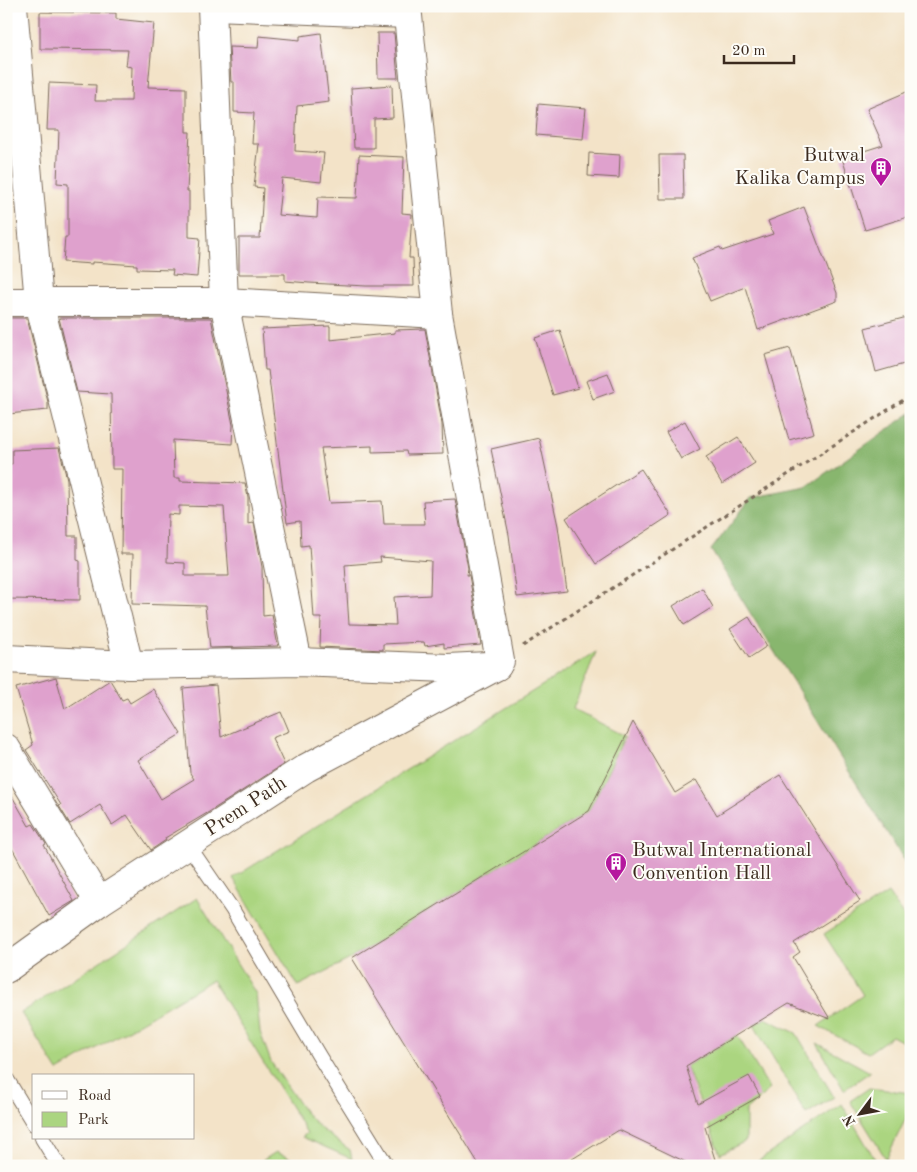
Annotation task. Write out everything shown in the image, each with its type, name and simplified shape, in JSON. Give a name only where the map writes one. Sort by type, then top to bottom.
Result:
[{"type":"street","points":[[14,6],[39,302],[129,665]]},
{"type":"street","points":[[6,659],[129,665],[298,662],[448,668],[498,663],[438,314],[407,10],[214,6],[224,302],[298,662]]},
{"type":"street","points":[[6,302],[224,302],[438,314]]},
{"type":"street","name":"Prem Path","points":[[6,969],[100,902],[306,768],[498,663]]},
{"type":"street","points":[[6,748],[100,902]]},
{"type":"lane","points":[[188,845],[232,909],[387,1166]]},
{"type":"lane","points":[[6,1078],[32,1121]]},
{"type":"lane","points":[[43,1140],[59,1166]]},
{"type":"path","points":[[498,663],[911,395]]},
{"type":"green space","points":[[911,413],[911,871],[711,550],[751,498],[806,487]]},
{"type":"green space","points":[[596,652],[573,709],[625,736],[589,811],[352,958],[298,986],[233,878]]},
{"type":"green space","points":[[888,893],[911,927],[911,1048],[892,1036],[868,1053],[818,1026],[863,995],[824,934]]},
{"type":"green space","points":[[197,898],[256,994],[260,1032],[271,1062],[304,1111],[321,1129],[350,1150],[352,1159],[302,1137],[307,1133],[212,980],[58,1071],[21,1013]]},
{"type":"green space","points":[[765,1018],[796,1033],[834,1097],[806,1114],[754,1025]]},
{"type":"green space","points":[[737,1035],[770,1089],[746,1110],[746,1141],[720,1154],[686,1066]]},
{"type":"green space","points":[[817,1043],[870,1072],[844,1090]]},
{"type":"green space","points":[[869,1088],[911,1093],[911,1108],[886,1159],[850,1101]]},
{"type":"green space","points":[[842,1104],[879,1166],[751,1166]]},
{"type":"green space","points":[[276,1152],[307,1166],[254,1166]]},
{"type":"building","points":[[40,12],[116,13],[116,19],[154,23],[148,87],[186,88],[186,132],[190,132],[187,191],[189,191],[189,237],[200,238],[197,277],[172,275],[173,270],[137,269],[137,265],[63,262],[65,237],[68,237],[68,184],[57,183],[59,130],[47,130],[49,83],[96,85],[95,101],[131,101],[132,67],[126,66],[128,50],[40,49]]},
{"type":"building","points":[[321,33],[329,102],[297,106],[295,151],[324,153],[321,182],[282,178],[278,215],[317,218],[318,197],[357,198],[359,155],[404,157],[402,213],[412,214],[409,258],[413,258],[414,286],[309,283],[285,281],[285,274],[239,274],[239,238],[260,238],[263,188],[254,187],[259,144],[252,144],[254,113],[234,112],[234,82],[231,82],[229,47],[258,48],[259,36],[300,40],[300,36]]},
{"type":"building","points":[[377,33],[394,33],[398,78],[378,78]]},
{"type":"building","points":[[392,85],[393,118],[374,119],[374,148],[354,148],[351,88]]},
{"type":"building","name":"Butwal Kalika Campus","points":[[911,90],[911,216],[865,230],[842,158],[883,145],[867,109]]},
{"type":"building","points":[[538,104],[586,108],[583,139],[536,135]]},
{"type":"building","points":[[589,153],[620,155],[619,178],[588,176]]},
{"type":"building","points":[[659,155],[683,155],[684,199],[660,199]]},
{"type":"building","points":[[804,207],[837,293],[837,301],[758,330],[745,287],[710,301],[692,258],[720,247],[722,251],[773,234],[768,221]]},
{"type":"building","points":[[911,316],[911,362],[876,372],[865,328]]},
{"type":"building","points":[[6,318],[27,318],[48,402],[48,410],[8,414]]},
{"type":"building","points":[[59,318],[211,318],[233,425],[232,444],[173,440],[174,478],[180,478],[180,481],[245,483],[248,497],[248,524],[254,523],[262,567],[263,616],[272,615],[278,646],[210,648],[205,606],[132,604],[133,554],[121,554],[122,469],[112,469],[111,394],[77,392]],"holes":[[[179,506],[224,507],[229,576],[185,576],[185,563],[167,562],[168,514],[179,515]]]},
{"type":"building","points":[[330,326],[330,340],[395,333],[395,330],[425,329],[442,424],[443,454],[407,455],[406,451],[372,452],[372,446],[321,448],[329,503],[382,501],[384,524],[425,524],[423,501],[455,499],[468,568],[467,575],[469,575],[481,645],[444,648],[444,643],[425,646],[424,642],[383,644],[383,650],[320,647],[321,618],[314,618],[309,545],[301,546],[300,521],[287,523],[268,370],[265,370],[262,329]],"holes":[[[380,557],[431,561],[430,595],[394,597],[396,625],[349,624],[345,565],[381,562]]]},
{"type":"building","points":[[560,330],[578,388],[553,395],[535,338]]},
{"type":"building","points":[[790,348],[814,433],[789,440],[765,355]]},
{"type":"building","points":[[608,373],[615,391],[593,399],[586,381]]},
{"type":"building","points":[[685,421],[700,449],[681,459],[666,432]]},
{"type":"building","points":[[738,437],[755,463],[722,484],[706,457]]},
{"type":"building","points":[[539,438],[558,526],[567,591],[517,597],[509,535],[491,449]]},
{"type":"building","points":[[59,448],[67,479],[68,536],[77,536],[77,560],[80,561],[80,600],[6,599],[6,464],[12,464],[12,450]]},
{"type":"building","points":[[641,469],[671,515],[596,564],[566,518]]},
{"type":"building","points":[[702,588],[713,607],[684,625],[673,606]]},
{"type":"building","points":[[749,617],[767,646],[749,658],[730,629]]},
{"type":"building","points":[[56,677],[65,709],[110,680],[122,700],[127,698],[130,703],[153,689],[181,734],[138,760],[161,799],[194,779],[190,773],[183,688],[216,685],[221,737],[281,712],[289,731],[272,738],[284,764],[165,838],[166,840],[151,850],[127,815],[112,825],[100,805],[70,824],[59,806],[61,805],[26,750],[33,745],[16,688]]},
{"type":"building","name":"Butwal International Convention Hall","points":[[633,722],[675,793],[696,780],[717,815],[780,775],[860,901],[794,943],[800,952],[793,957],[830,1019],[789,1003],[686,1066],[698,1104],[749,1076],[760,1096],[705,1127],[717,1166],[694,1166],[619,1130],[561,1166],[480,1166],[352,958],[589,811]]},
{"type":"building","points":[[6,779],[11,787],[8,789],[29,826],[33,824],[46,844],[44,845],[74,901],[49,916],[6,837]]},
{"type":"place","name":"Butwal Kalika Campus","points":[[881,187]]},
{"type":"place","name":"Butwal International Convention Hall","points":[[616,882]]}]
